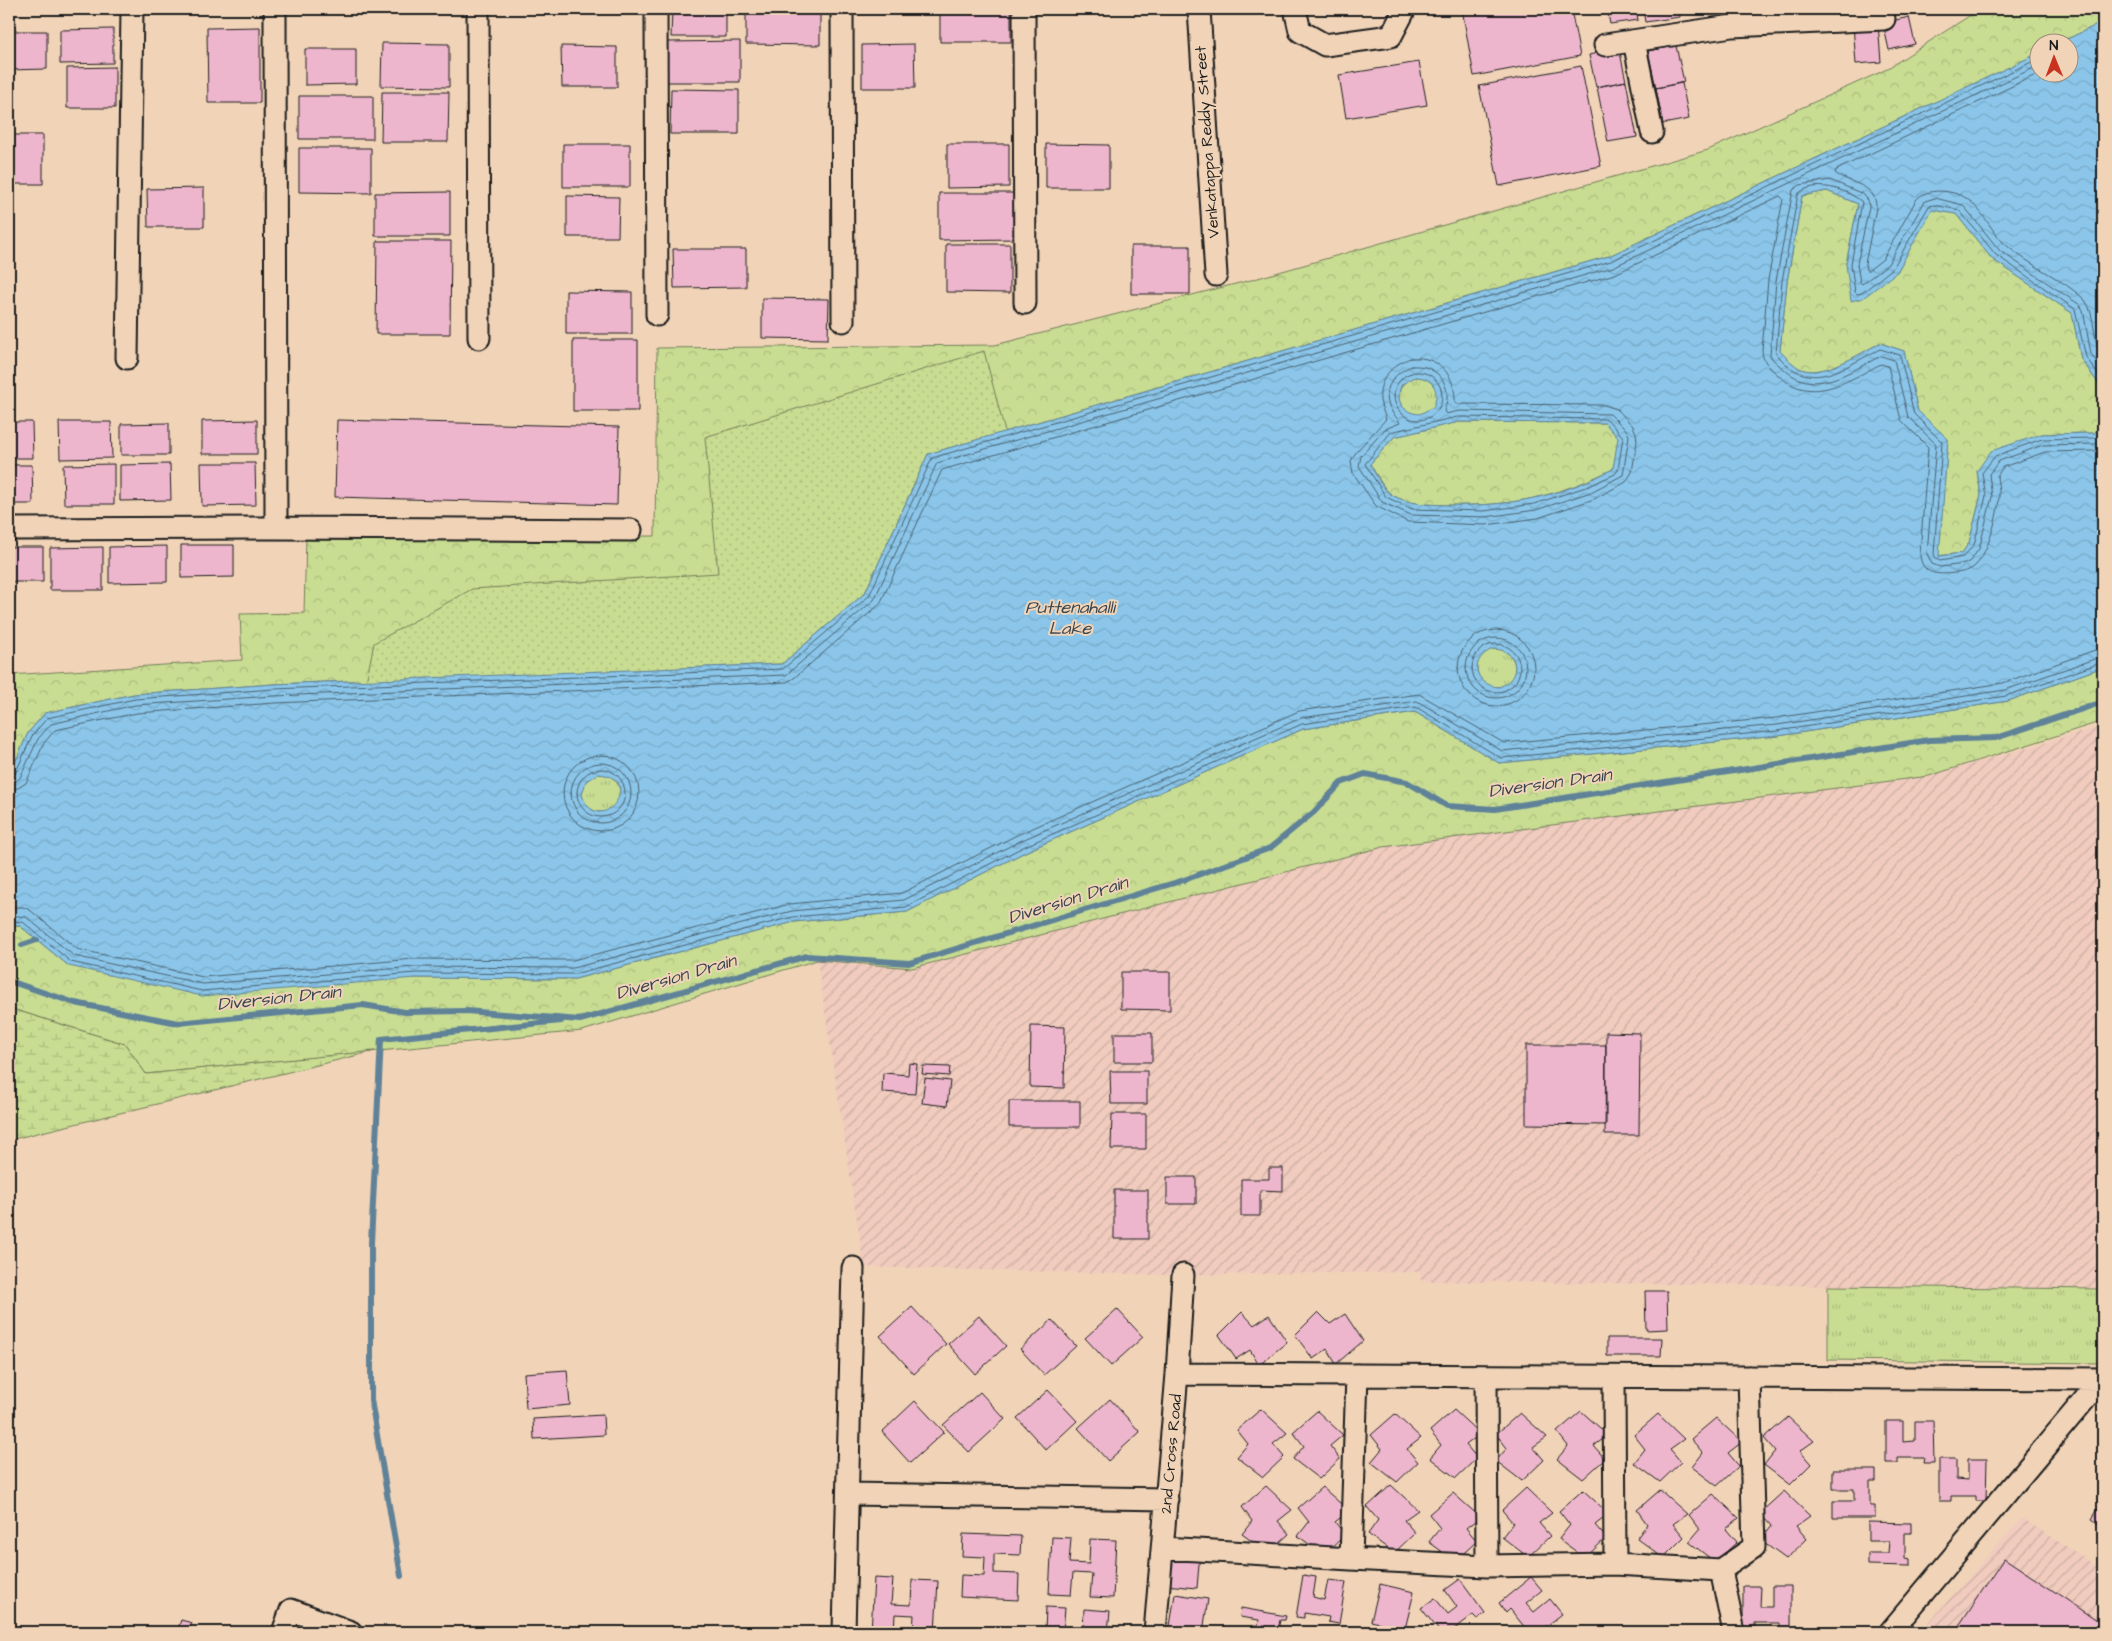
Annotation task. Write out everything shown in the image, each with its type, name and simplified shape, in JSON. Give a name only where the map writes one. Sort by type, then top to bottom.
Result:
[{"type":"street","points":[[127,358],[132,9]]},
{"type":"street","points":[[275,9],[276,528]]},
{"type":"street","points":[[478,9],[479,338]]},
{"type":"street","points":[[656,9],[657,315]]},
{"type":"street","points":[[842,9],[843,322]]},
{"type":"street","points":[[1024,9],[1025,303]]},
{"type":"street","name":"Venkatappa Reddy Street","points":[[1199,9],[1216,275]]},
{"type":"street","points":[[1296,9],[1300,31],[1325,45],[1391,36],[1403,13],[1402,9]]},
{"type":"street","points":[[1605,45],[1732,26],[1884,19],[1882,9]]},
{"type":"street","points":[[1634,41],[1652,132]]},
{"type":"street","points":[[9,529],[631,530]]},
{"type":"street","points":[[844,1632],[853,1268]]},
{"type":"street","name":"2nd Cross Road","points":[[1155,1632],[1178,1374],[1184,1275]]},
{"type":"street","points":[[1178,1374],[2102,1379],[1890,1632]]},
{"type":"street","points":[[1351,1559],[1357,1375]]},
{"type":"street","points":[[1486,1376],[1487,1566]]},
{"type":"street","points":[[1614,1377],[1615,1564]]},
{"type":"street","points":[[1163,1548],[1487,1566],[1615,1564],[1721,1570],[1754,1547],[1749,1378]]},
{"type":"street","points":[[848,1494],[1167,1499]]},
{"type":"street","points":[[1721,1570],[1734,1632]]},
{"type":"street","points":[[283,1632],[291,1610],[350,1632]]},
{"type":"shaded area","points":[[2103,726],[2103,1289],[1421,1281],[1420,1272],[1170,1275],[864,1267],[817,960],[912,968],[1383,847],[1928,776]]},
{"type":"shaded area","points":[[2022,1518],[2103,1570],[2103,1632],[1920,1632]]},
{"type":"green space","points":[[1980,9],[2103,9],[2103,22],[2080,33],[2030,32],[2030,57],[1609,256],[928,454],[782,664],[274,684],[134,694],[45,713],[28,733],[9,776],[9,675],[242,660],[240,614],[304,613],[306,538],[655,536],[657,348],[995,345],[1251,280],[1708,150],[1885,70]]},
{"type":"green space","points":[[1827,191],[1858,204],[1846,264],[1897,272],[1932,209],[1956,214],[1992,259],[2072,313],[2081,359],[2103,390],[2103,424],[2094,433],[2042,434],[1977,471],[1981,495],[1969,543],[1962,553],[1938,556],[1948,439],[1918,412],[1904,351],[1880,343],[1842,363],[1810,371],[1798,368],[1780,351],[1787,282],[1802,196]]},
{"type":"green space","points":[[984,351],[1005,432],[928,454],[865,593],[782,664],[366,682],[374,643],[472,589],[718,573],[705,437]]},
{"type":"green space","points":[[1418,377],[1431,383],[1437,396],[1431,409],[1418,415],[1405,409],[1399,396],[1405,383]]},
{"type":"green space","points":[[1459,422],[1605,423],[1619,438],[1613,469],[1572,487],[1513,502],[1447,505],[1405,501],[1392,495],[1383,485],[1370,464],[1394,437]]},
{"type":"green space","points":[[1496,649],[1509,655],[1515,668],[1509,681],[1496,687],[1483,681],[1477,668],[1483,655]]},
{"type":"green space","points":[[2103,667],[2103,721],[1929,776],[1383,847],[912,968],[817,960],[582,1031],[146,1074],[125,1044],[9,1008],[9,926],[20,926],[69,966],[415,978],[575,979],[794,922],[907,912],[1025,852],[1303,729],[1415,712],[1499,763],[1778,736],[2008,701]]},
{"type":"green space","points":[[601,774],[614,780],[620,793],[614,806],[601,812],[588,806],[582,793],[588,780]]},
{"type":"green space","points":[[9,1008],[125,1044],[146,1074],[375,1051],[9,1140]]},
{"type":"green space","points":[[1828,1286],[2103,1289],[2103,1363],[1828,1360]]},
{"type":"water","name":"Puttenahalli Lake","points":[[2103,22],[2103,390],[2081,359],[2072,313],[1992,259],[1956,214],[1932,210],[1897,272],[1863,298],[1851,301],[1846,264],[1858,204],[1827,191],[1802,196],[1787,282],[1780,351],[1798,368],[1810,371],[1842,363],[1880,343],[1904,351],[1918,411],[1948,439],[1939,556],[1962,553],[1969,543],[1981,495],[1977,471],[1991,451],[2042,434],[2094,433],[2103,424],[2103,667],[2008,701],[1778,736],[1499,763],[1415,712],[1303,729],[1025,852],[907,912],[794,922],[575,979],[415,978],[202,996],[69,966],[20,926],[9,926],[9,776],[28,733],[45,713],[134,694],[274,684],[782,664],[865,593],[928,454],[1609,256],[2030,57],[2030,82],[2080,82],[2080,33]],"holes":[[[1415,377],[1427,379],[1436,390],[1433,407],[1420,414],[1408,411],[1401,405],[1399,400],[1402,384]],[[1459,422],[1605,423],[1618,438],[1613,469],[1593,479],[1553,493],[1512,502],[1491,504],[1447,505],[1419,503],[1405,501],[1392,495],[1385,489],[1370,464],[1394,437]],[[1493,649],[1502,650],[1508,654],[1513,659],[1515,665],[1512,677],[1507,683],[1499,687],[1484,681],[1477,671],[1477,664],[1480,658]],[[598,774],[612,778],[619,785],[619,794],[615,803],[608,810],[599,812],[590,808],[582,795],[586,781]]]},
{"type":"building","points":[[672,9],[726,9],[726,37],[671,37]]},
{"type":"building","points":[[746,9],[820,9],[820,45],[746,44]]},
{"type":"building","points":[[940,9],[1011,9],[1011,42],[940,42]]},
{"type":"building","points":[[1462,9],[1571,9],[1580,56],[1474,76]]},
{"type":"building","points":[[1607,9],[1636,9],[1638,20],[1610,24]]},
{"type":"building","points":[[1643,9],[1679,9],[1680,17],[1645,22]]},
{"type":"building","points":[[1701,9],[1727,9],[1702,13]]},
{"type":"building","points":[[1909,17],[1915,44],[1889,50],[1883,23]]},
{"type":"building","points":[[1878,23],[1881,62],[1856,64],[1853,25]]},
{"type":"building","points":[[260,27],[260,103],[208,103],[207,28]]},
{"type":"building","points":[[113,29],[113,63],[60,64],[60,30]]},
{"type":"building","points":[[9,31],[47,31],[47,69],[9,70]]},
{"type":"building","points":[[740,41],[740,82],[667,82],[667,42]]},
{"type":"building","points":[[382,43],[449,44],[449,87],[381,86]]},
{"type":"building","points":[[914,44],[915,88],[862,88],[862,45]]},
{"type":"building","points":[[561,46],[617,47],[617,87],[562,87]]},
{"type":"building","points":[[1676,46],[1684,82],[1656,88],[1648,51]]},
{"type":"building","points":[[1619,48],[1626,81],[1596,87],[1589,55]]},
{"type":"building","points":[[305,49],[356,49],[356,84],[305,85]]},
{"type":"building","points":[[1419,62],[1427,105],[1346,118],[1339,75]]},
{"type":"building","points":[[1581,66],[1601,166],[1499,186],[1479,86]]},
{"type":"building","points":[[115,67],[115,108],[67,108],[67,68]]},
{"type":"building","points":[[1626,81],[1637,137],[1608,142],[1597,87]]},
{"type":"building","points":[[1682,83],[1689,119],[1663,124],[1656,88]]},
{"type":"building","points":[[671,89],[739,90],[739,134],[670,134]]},
{"type":"building","points":[[382,92],[449,92],[448,142],[381,142]]},
{"type":"building","points":[[299,96],[373,96],[373,139],[299,139]]},
{"type":"building","points":[[9,135],[43,135],[43,184],[9,184]]},
{"type":"building","points":[[563,144],[630,144],[630,187],[563,187]]},
{"type":"building","points":[[947,144],[1009,144],[1009,187],[947,188]]},
{"type":"building","points":[[1046,144],[1109,145],[1109,188],[1046,188]]},
{"type":"building","points":[[299,148],[371,148],[371,193],[299,192]]},
{"type":"building","points":[[204,188],[204,227],[148,227],[147,189]]},
{"type":"building","points":[[450,192],[450,236],[375,236],[375,193]]},
{"type":"building","points":[[939,193],[1015,193],[1016,239],[939,240]]},
{"type":"building","points":[[567,196],[619,197],[618,237],[567,237]]},
{"type":"building","points":[[377,241],[451,241],[450,334],[376,334]]},
{"type":"building","points":[[946,244],[1010,244],[1010,293],[946,292]]},
{"type":"building","points":[[1131,246],[1190,246],[1190,294],[1131,294]]},
{"type":"building","points":[[673,249],[746,249],[746,287],[674,288]]},
{"type":"building","points":[[566,291],[632,292],[632,334],[566,334]]},
{"type":"building","points":[[762,298],[829,299],[828,339],[762,338]]},
{"type":"building","points":[[573,340],[638,340],[638,411],[573,411]]},
{"type":"building","points":[[257,420],[257,454],[202,454],[202,421]]},
{"type":"building","points":[[337,420],[619,427],[617,505],[335,497]]},
{"type":"building","points":[[9,422],[32,422],[33,458],[9,458]]},
{"type":"building","points":[[59,422],[111,422],[112,458],[60,459]]},
{"type":"building","points":[[169,423],[169,455],[121,455],[121,424]]},
{"type":"building","points":[[201,463],[255,463],[256,505],[202,506]]},
{"type":"building","points":[[114,464],[114,504],[64,504],[63,465]]},
{"type":"building","points":[[170,464],[171,500],[120,501],[120,465]]},
{"type":"building","points":[[9,465],[32,465],[33,504],[9,504]]},
{"type":"building","points":[[181,545],[234,545],[234,577],[181,578]]},
{"type":"building","points":[[167,546],[167,582],[109,583],[109,547]]},
{"type":"building","points":[[9,547],[43,547],[43,582],[9,582]]},
{"type":"building","points":[[103,547],[103,590],[50,590],[50,548]]},
{"type":"building","points":[[1121,972],[1170,972],[1170,1010],[1121,1009]]},
{"type":"building","points":[[1031,1026],[1065,1027],[1064,1088],[1030,1087]]},
{"type":"building","points":[[1606,1032],[1640,1033],[1639,1135],[1605,1135]]},
{"type":"building","points":[[1114,1033],[1152,1033],[1152,1062],[1114,1062]]},
{"type":"building","points":[[1526,1045],[1606,1045],[1606,1125],[1526,1124]]},
{"type":"building","points":[[909,1063],[917,1064],[915,1094],[882,1092],[883,1073],[908,1075]]},
{"type":"building","points":[[923,1066],[950,1067],[949,1076],[922,1074]]},
{"type":"building","points":[[1110,1071],[1147,1071],[1147,1104],[1111,1104]]},
{"type":"building","points":[[925,1078],[950,1081],[947,1106],[922,1103]]},
{"type":"building","points":[[1009,1101],[1080,1101],[1080,1127],[1009,1127]]},
{"type":"building","points":[[1112,1114],[1146,1114],[1146,1149],[1111,1149]]},
{"type":"building","points":[[1269,1168],[1283,1168],[1283,1191],[1260,1190],[1260,1216],[1241,1216],[1241,1179],[1269,1179]]},
{"type":"building","points":[[1167,1177],[1196,1177],[1196,1204],[1167,1204]]},
{"type":"building","points":[[1114,1190],[1148,1190],[1148,1239],[1114,1239]]},
{"type":"building","points":[[1645,1291],[1667,1291],[1668,1329],[1646,1330]]},
{"type":"building","points":[[912,1307],[946,1344],[914,1374],[880,1336]]},
{"type":"building","points":[[1117,1309],[1143,1337],[1111,1366],[1085,1338]]},
{"type":"building","points":[[1242,1312],[1254,1325],[1269,1315],[1287,1342],[1259,1365],[1250,1350],[1236,1359],[1219,1335]]},
{"type":"building","points":[[1318,1312],[1330,1324],[1345,1314],[1363,1341],[1336,1364],[1327,1349],[1313,1359],[1295,1335]]},
{"type":"building","points":[[979,1316],[1006,1346],[975,1374],[948,1344]]},
{"type":"building","points":[[1052,1320],[1076,1346],[1044,1375],[1020,1349]]},
{"type":"building","points":[[1607,1338],[1662,1338],[1661,1356],[1607,1356]]},
{"type":"building","points":[[567,1370],[570,1405],[526,1409],[524,1373]]},
{"type":"building","points":[[1048,1390],[1077,1421],[1046,1450],[1017,1418]]},
{"type":"building","points":[[980,1392],[1005,1419],[969,1452],[943,1425]]},
{"type":"building","points":[[1110,1399],[1140,1432],[1108,1461],[1078,1428]]},
{"type":"building","points":[[915,1401],[944,1432],[910,1463],[882,1432]]},
{"type":"building","points":[[1261,1409],[1287,1433],[1273,1444],[1284,1457],[1263,1477],[1237,1457],[1248,1444],[1237,1430]]},
{"type":"building","points":[[1454,1410],[1480,1434],[1466,1445],[1477,1458],[1456,1478],[1430,1458],[1441,1445],[1430,1431]]},
{"type":"building","points":[[1317,1411],[1343,1435],[1330,1446],[1340,1459],[1319,1479],[1293,1459],[1304,1446],[1293,1432]]},
{"type":"building","points":[[1581,1411],[1608,1435],[1594,1446],[1605,1459],[1583,1479],[1557,1459],[1568,1446],[1557,1432]]},
{"type":"building","points":[[1520,1413],[1547,1437],[1533,1447],[1544,1460],[1522,1481],[1496,1461],[1507,1448],[1496,1434]]},
{"type":"building","points":[[1395,1414],[1421,1438],[1407,1449],[1418,1462],[1397,1482],[1371,1462],[1382,1449],[1371,1435]]},
{"type":"building","points":[[1658,1414],[1684,1439],[1670,1449],[1681,1462],[1660,1482],[1634,1463],[1645,1449],[1634,1435]]},
{"type":"building","points":[[603,1415],[604,1435],[534,1439],[533,1419]]},
{"type":"building","points":[[1788,1417],[1814,1441],[1800,1451],[1811,1464],[1790,1485],[1764,1465],[1775,1451],[1764,1438]]},
{"type":"building","points":[[1716,1418],[1742,1442],[1728,1453],[1739,1466],[1717,1486],[1692,1467],[1703,1453],[1691,1439]]},
{"type":"building","points":[[1886,1421],[1903,1421],[1903,1442],[1915,1441],[1915,1421],[1933,1421],[1934,1463],[1923,1463],[1924,1458],[1898,1458],[1898,1463],[1886,1463]]},
{"type":"building","points":[[1939,1459],[1956,1459],[1956,1479],[1968,1480],[1968,1459],[1987,1459],[1986,1501],[1976,1501],[1976,1496],[1951,1496],[1951,1501],[1939,1501]]},
{"type":"building","points":[[1833,1470],[1876,1470],[1876,1481],[1870,1481],[1870,1506],[1875,1506],[1875,1518],[1833,1518],[1833,1501],[1854,1501],[1854,1489],[1833,1489]]},
{"type":"building","points":[[1391,1485],[1418,1510],[1404,1520],[1415,1533],[1394,1553],[1368,1534],[1378,1520],[1367,1507]]},
{"type":"building","points":[[1266,1486],[1292,1510],[1278,1521],[1289,1534],[1268,1553],[1242,1534],[1252,1521],[1242,1507]]},
{"type":"building","points":[[1322,1487],[1349,1511],[1335,1522],[1345,1535],[1324,1555],[1298,1536],[1309,1522],[1298,1508]]},
{"type":"building","points":[[1526,1488],[1552,1513],[1539,1523],[1550,1536],[1528,1557],[1502,1537],[1513,1523],[1502,1510]]},
{"type":"building","points":[[1583,1490],[1609,1514],[1595,1525],[1606,1538],[1585,1558],[1559,1539],[1570,1525],[1559,1511]]},
{"type":"building","points":[[1660,1490],[1687,1514],[1673,1524],[1684,1537],[1663,1558],[1637,1538],[1647,1524],[1637,1510]]},
{"type":"building","points":[[1784,1491],[1810,1516],[1796,1526],[1807,1539],[1786,1559],[1760,1540],[1771,1526],[1760,1513]]},
{"type":"building","points":[[1453,1493],[1480,1517],[1466,1528],[1477,1541],[1455,1561],[1429,1542],[1440,1528],[1429,1514]]},
{"type":"building","points":[[1713,1494],[1739,1518],[1726,1529],[1737,1542],[1715,1562],[1689,1542],[1700,1529],[1689,1515]]},
{"type":"building","points":[[2103,1501],[2103,1527],[2092,1519]]},
{"type":"building","points":[[1868,1522],[1911,1523],[1911,1533],[1905,1533],[1905,1558],[1910,1559],[1910,1566],[1868,1565],[1868,1553],[1888,1553],[1889,1541],[1868,1541]]},
{"type":"building","points":[[963,1534],[1021,1536],[1020,1555],[994,1554],[994,1573],[1019,1574],[1018,1600],[960,1597],[961,1575],[984,1576],[985,1557],[962,1556]]},
{"type":"building","points":[[1052,1537],[1071,1538],[1069,1563],[1089,1564],[1090,1539],[1116,1540],[1113,1598],[1090,1597],[1092,1574],[1073,1573],[1071,1595],[1049,1594]]},
{"type":"building","points":[[1168,1549],[1200,1552],[1197,1588],[1165,1585]]},
{"type":"building","points":[[2004,1558],[2103,1624],[2103,1632],[1967,1632],[1958,1627]]},
{"type":"building","points":[[1303,1575],[1316,1577],[1313,1597],[1324,1600],[1328,1580],[1346,1582],[1339,1624],[1328,1622],[1329,1617],[1304,1613],[1304,1618],[1296,1617]]},
{"type":"building","points":[[1531,1577],[1542,1590],[1526,1603],[1534,1612],[1550,1599],[1562,1614],[1539,1632],[1522,1632],[1526,1629],[1510,1609],[1506,1613],[1499,1603]]},
{"type":"building","points":[[874,1578],[893,1579],[891,1604],[911,1605],[912,1580],[938,1581],[935,1632],[913,1632],[914,1615],[895,1614],[894,1632],[871,1632]]},
{"type":"building","points":[[1460,1579],[1485,1613],[1477,1619],[1473,1615],[1453,1630],[1455,1632],[1440,1632],[1421,1608],[1435,1598],[1448,1614],[1457,1607],[1445,1590]]},
{"type":"building","points":[[1380,1584],[1414,1592],[1405,1629],[1371,1621]]},
{"type":"building","points":[[1743,1586],[1761,1586],[1760,1607],[1772,1607],[1772,1586],[1791,1586],[1791,1629],[1780,1629],[1780,1623],[1755,1623],[1755,1629],[1743,1628]]},
{"type":"building","points":[[1175,1594],[1208,1599],[1203,1632],[1169,1632]]},
{"type":"building","points":[[1046,1607],[1065,1608],[1063,1632],[1045,1632]]},
{"type":"building","points":[[1241,1608],[1286,1616],[1285,1620],[1280,1620],[1278,1630],[1275,1632],[1257,1632],[1259,1620],[1240,1617]]},
{"type":"building","points":[[1084,1609],[1110,1611],[1108,1632],[1083,1632]]},
{"type":"building","points":[[181,1620],[192,1623],[190,1628],[204,1632],[177,1632]]},
{"type":"building","points":[[1796,1626],[1814,1626],[1813,1632],[1796,1632]]},
{"type":"building","points":[[1826,1627],[1844,1627],[1844,1632],[1825,1632]]},
{"type":"waterway","name":"Diversion Drain","points":[[9,981],[75,1003],[178,1023],[363,1005],[405,1012],[466,1011],[580,1020],[807,956],[909,963],[1184,880],[1270,848],[1314,812],[1341,783],[1365,774],[1407,782],[1447,806],[1495,809],[1929,740],[1996,738],[2103,702]]},
{"type":"waterway","points":[[22,945],[37,940]]},
{"type":"waterway","points":[[401,1576],[371,1400],[371,1243],[381,1039],[561,1021]]}]
